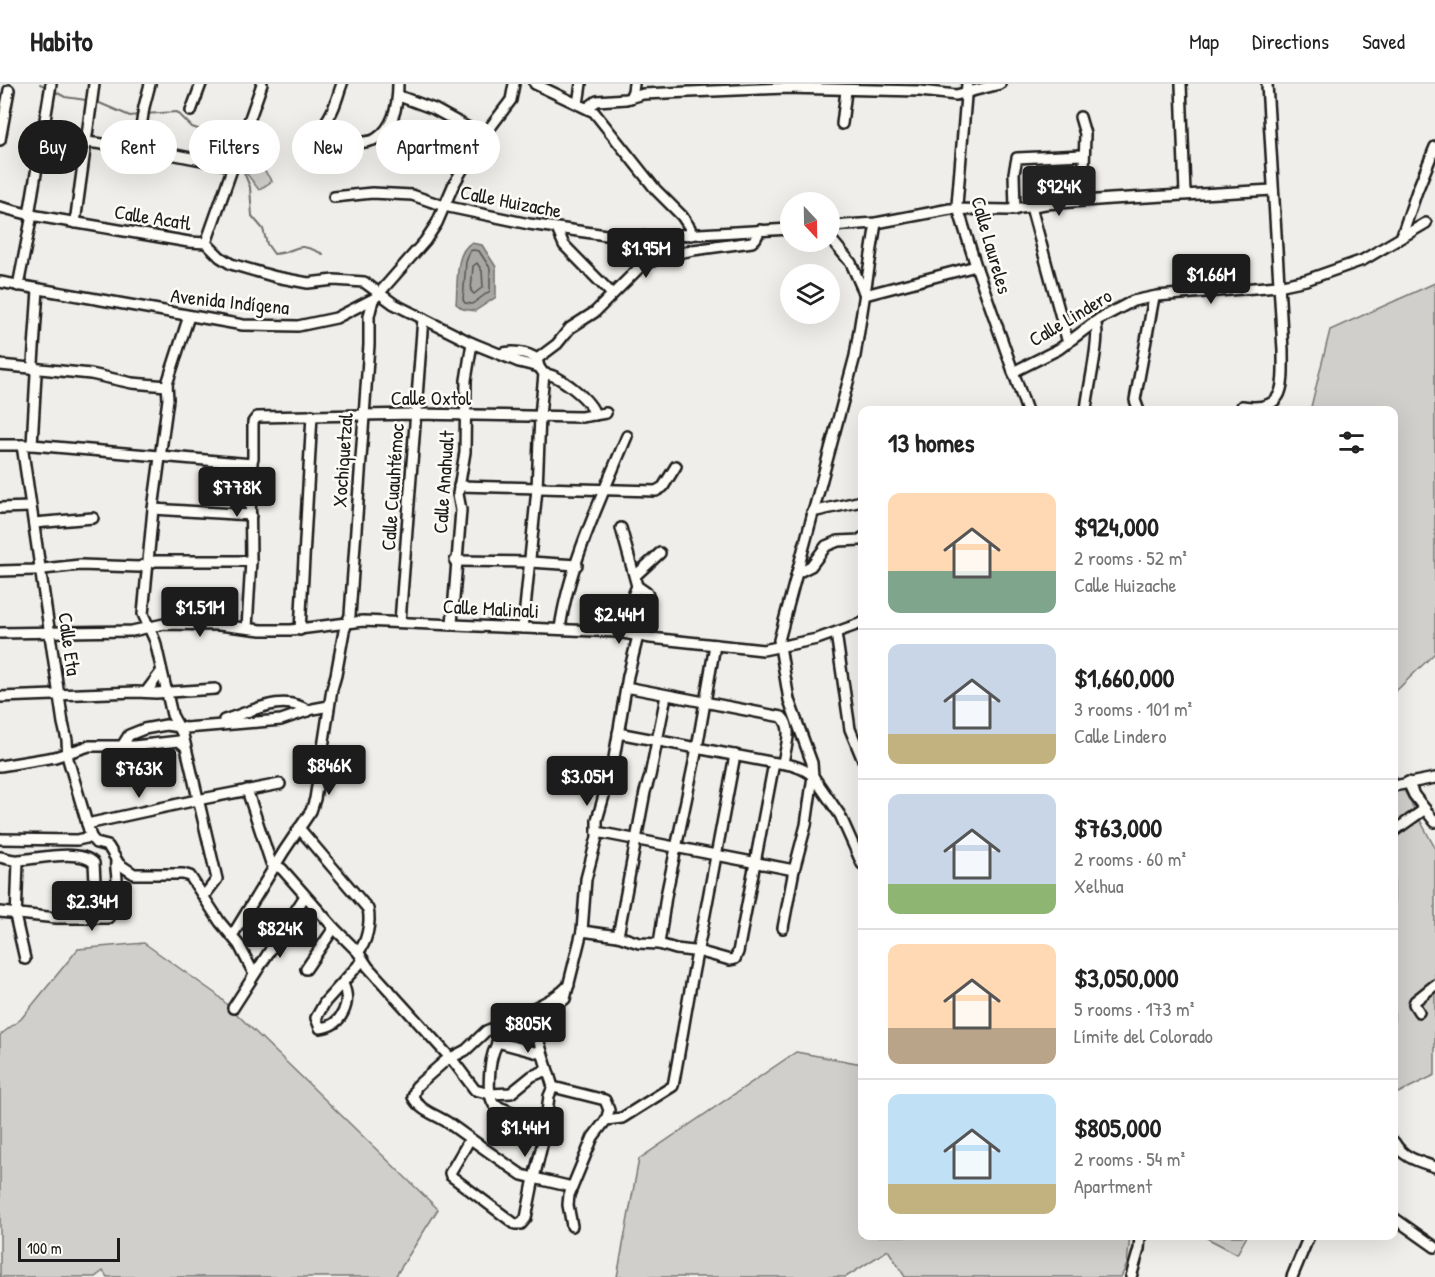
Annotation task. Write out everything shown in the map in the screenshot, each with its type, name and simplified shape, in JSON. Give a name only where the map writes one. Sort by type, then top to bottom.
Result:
[{"type":"street","points":[[18,286],[51,84]]},
{"type":"street","points":[[88,128],[94,84]]},
{"type":"street","points":[[143,120],[150,84]]},
{"type":"street","points":[[191,111],[201,84]]},
{"type":"street","points":[[249,120],[262,84]]},
{"type":"street","points":[[342,84],[331,114],[322,128],[327,138],[342,143],[372,141],[379,137],[391,121],[399,96],[398,84]]},
{"type":"street","name":"Avenida Indígena","points":[[496,120],[508,104],[514,84]]},
{"type":"street","points":[[536,84],[583,106],[597,116],[656,190],[682,216],[690,228],[691,235]]},
{"type":"street","points":[[581,84],[583,106]]},
{"type":"street","points":[[630,98],[634,84]]},
{"type":"street","points":[[583,106],[643,94],[785,88],[956,94],[967,88],[1000,84]]},
{"type":"street","points":[[1181,84],[1185,194]]},
{"type":"street","points":[[1267,84],[1283,350],[1283,379],[1279,394],[1276,401],[1268,406]]},
{"type":"street","name":"Calle Laureles","points":[[967,88],[958,210],[1025,406]]},
{"type":"street","points":[[0,140],[9,90]]},
{"type":"street","points":[[842,124],[846,91]]},
{"type":"street","points":[[399,96],[434,109],[454,120]]},
{"type":"street","points":[[1080,117],[1085,134],[1083,201]]},
{"type":"street","points":[[1402,235],[1435,147]]},
{"type":"street","points":[[1015,210],[1014,173],[1017,158],[1083,155]]},
{"type":"street","points":[[75,223],[82,174]]},
{"type":"street","points":[[206,243],[229,174]]},
{"type":"street","name":"Avenida Indígena","points":[[0,282],[243,324],[298,326],[336,318],[376,297],[425,241],[437,223],[460,174]]},
{"type":"street","points":[[840,225],[876,223],[950,209],[1015,210],[1083,201],[1273,190]]},
{"type":"street","name":"Calle Huizache","points":[[334,197],[375,193],[408,195],[444,206],[557,229],[620,237],[780,229]]},
{"type":"street","name":"Calle Acatl","points":[[0,207],[75,223],[206,243],[219,257],[231,264],[276,277],[308,283],[334,280],[364,282],[376,297]]},
{"type":"street","points":[[1031,207],[1068,343]]},
{"type":"street","points":[[783,928],[794,870],[806,825],[813,776],[812,763],[789,700],[779,636],[855,356],[876,223]]},
{"type":"street","name":"Calle Lindero","points":[[1013,372],[1068,343],[1095,322],[1127,304],[1154,297],[1278,286],[1317,277],[1355,263],[1426,223]]},
{"type":"street","points":[[557,229],[564,245],[612,294]]},
{"type":"street","points":[[523,628],[537,489],[540,367],[570,328],[595,312],[638,268],[651,261],[693,250],[752,242],[760,230]]},
{"type":"street","points":[[840,250],[851,263],[865,295]]},
{"type":"street","points":[[865,295],[976,266]]},
{"type":"street","name":"Calle Eta","points":[[38,290],[33,363],[35,369],[27,445],[31,507],[67,737],[67,752],[93,840]]},
{"type":"street","points":[[376,297],[472,343],[519,362],[540,367],[569,386],[593,409],[595,415]]},
{"type":"street","name":"Xochiquetzal","points":[[232,936],[311,811],[315,799],[329,706],[344,631],[350,615],[369,345],[369,316],[376,297]]},
{"type":"street","points":[[1137,406],[1135,400],[1154,297]]},
{"type":"street","points":[[189,316],[167,386],[168,399],[153,508],[143,614],[155,641],[172,715],[179,726],[185,746],[217,879],[204,897]]},
{"type":"street","name":"Calle Cuauhtémoc","points":[[400,622],[423,318]]},
{"type":"street","points":[[1086,406],[1094,370],[1098,333],[1095,322]]},
{"type":"street","name":"Calle Anahualt","points":[[452,624],[461,510],[459,486],[465,452],[466,381],[472,343]]},
{"type":"street","points":[[0,364],[91,374],[132,383],[167,386]]},
{"type":"street","name":"Calle Oxtol","points":[[252,464],[255,418],[415,414],[581,417],[606,413]]},
{"type":"street","points":[[300,630],[312,415]]},
{"type":"street","points":[[560,629],[565,601],[577,565],[627,436]]},
{"type":"street","points":[[0,445],[161,455],[252,464],[250,469],[251,561],[247,628]]},
{"type":"street","points":[[459,486],[656,491],[663,487],[676,466]]},
{"type":"street","points":[[812,512],[858,502]]},
{"type":"street","points":[[0,508],[31,507]]},
{"type":"street","points":[[153,508],[251,515]]},
{"type":"street","points":[[34,523],[93,518]]},
{"type":"street","points":[[618,632],[637,586],[621,528]]},
{"type":"street","points":[[797,573],[811,566],[826,546],[838,541],[858,540]]},
{"type":"street","points":[[635,576],[660,553]]},
{"type":"street","points":[[0,571],[80,565],[139,567],[155,561],[251,561]]},
{"type":"street","points":[[456,561],[577,565]]},
{"type":"street","points":[[547,1120],[517,1114],[494,1105],[490,1094],[492,1055],[497,1042],[522,1015],[545,1003],[563,1001],[569,985],[582,931],[586,879],[597,832],[597,820],[613,764],[626,687],[648,595],[637,586]]},
{"type":"street","name":"Calle Malinali","points":[[0,633],[132,631],[149,626],[175,624],[300,630],[347,622],[400,622],[618,632],[763,650],[817,639],[858,625]]},
{"type":"street","points":[[836,633],[850,729],[858,746]]},
{"type":"street","points":[[659,944],[666,896],[697,748],[715,645]]},
{"type":"street","points":[[146,692],[161,672]]},
{"type":"street","points":[[582,931],[618,936],[639,943],[696,951],[730,960],[736,957],[778,763],[788,733],[785,719],[778,715],[626,687]]},
{"type":"street","points":[[0,697],[215,689]]},
{"type":"street","points":[[618,936],[666,696]]},
{"type":"street","points":[[216,725],[220,721],[249,710],[274,705],[288,704],[308,711]]},
{"type":"street","points":[[259,722],[274,705]]},
{"type":"street","points":[[122,746],[128,736],[138,731],[166,724],[186,728],[281,720],[329,706]]},
{"type":"street","points":[[785,719],[795,714]]},
{"type":"street","points":[[618,733],[797,766],[813,776],[840,815],[858,853]]},
{"type":"street","points":[[67,737],[89,746]]},
{"type":"street","points":[[0,765],[40,760],[89,746],[122,746],[179,741],[185,746]]},
{"type":"street","points":[[606,1120],[622,1118],[674,1086],[696,951],[735,755]]},
{"type":"street","points":[[1398,785],[1435,778]]},
{"type":"street","points":[[1408,782],[1435,822]]},
{"type":"street","points":[[87,824],[280,784]]},
{"type":"street","points":[[247,790],[269,861],[282,869],[419,1026],[450,1058],[473,1088],[490,1094],[513,1092],[527,1080],[547,1070]]},
{"type":"street","points":[[1398,828],[1425,809]]},
{"type":"street","points":[[299,828],[368,909],[369,921],[360,956],[343,984],[330,995],[316,1015],[316,1023],[320,1028],[332,1023],[346,1008],[347,998],[343,984]]},
{"type":"street","points":[[597,832],[794,870]]},
{"type":"street","points":[[0,839],[93,840],[108,846],[116,861],[130,872],[139,875],[188,875],[244,952],[254,974]]},
{"type":"street","points":[[0,857],[18,861],[64,856],[88,859],[94,863],[95,882]]},
{"type":"street","points":[[18,861],[16,915],[25,959]]},
{"type":"street","points":[[0,912],[57,918],[108,918],[118,883],[116,861]]},
{"type":"street","points":[[233,1008],[305,896]]},
{"type":"street","points":[[306,969],[334,928]]},
{"type":"street","points":[[1419,1012],[1414,1004],[1415,1000],[1435,986]]},
{"type":"street","points":[[470,1139],[450,1173],[451,1176],[517,1225],[521,1224],[525,1220],[547,1120],[549,1096],[553,1087],[534,1026],[522,1015]]},
{"type":"street","points":[[507,1029],[496,1027],[489,1029],[466,1050],[450,1058],[418,1085],[414,1099],[428,1112],[444,1120],[522,1175],[572,1187]]},
{"type":"street","points":[[497,1042],[542,1054]]},
{"type":"street","points":[[553,1087],[605,1100],[609,1110],[606,1120],[593,1137],[572,1187],[568,1205],[572,1226]]},
{"type":"street","points":[[1398,1148],[1406,1156],[1435,1167]]},
{"type":"street","points":[[1398,1221],[1435,1247]]},
{"type":"street","points":[[1131,1277],[1140,1240]]},
{"type":"street","points":[[1292,1277],[1307,1240]]},
{"type":"shaded area","points":[[247,174],[267,174],[272,181],[259,190]]},
{"type":"shaded area","points":[[1435,283],[1435,653],[1398,689],[1398,406],[1311,406],[1330,330]]},
{"type":"shaded area","points":[[1398,779],[1435,848],[1435,1075],[1398,1093]]},
{"type":"shaded area","points":[[144,943],[216,994],[438,1209],[395,1277],[107,1277],[103,1271],[95,1277],[0,1277],[0,1035],[21,1019],[78,949]]},
{"type":"shaded area","points":[[796,1052],[858,1063],[858,1240],[1130,1240],[1127,1264],[1121,1277],[905,1277],[888,1250],[846,1277],[617,1277],[639,1159]]},
{"type":"shaded area","points":[[1211,1240],[1245,1240],[1237,1254]]},
{"type":"water","points":[[471,243],[482,245],[496,267],[496,297],[475,311],[463,309],[456,304],[459,262]]},
{"type":"waterway","points":[[40,84],[47,87]]},
{"type":"waterway","points":[[52,90],[65,97],[86,100]]},
{"type":"waterway","points":[[97,102],[130,116],[139,115]]},
{"type":"waterway","points":[[144,114],[177,112],[189,124]]},
{"type":"waterway","points":[[245,174],[250,187],[252,216],[263,229],[267,244],[274,254],[301,247],[323,254]]}]
